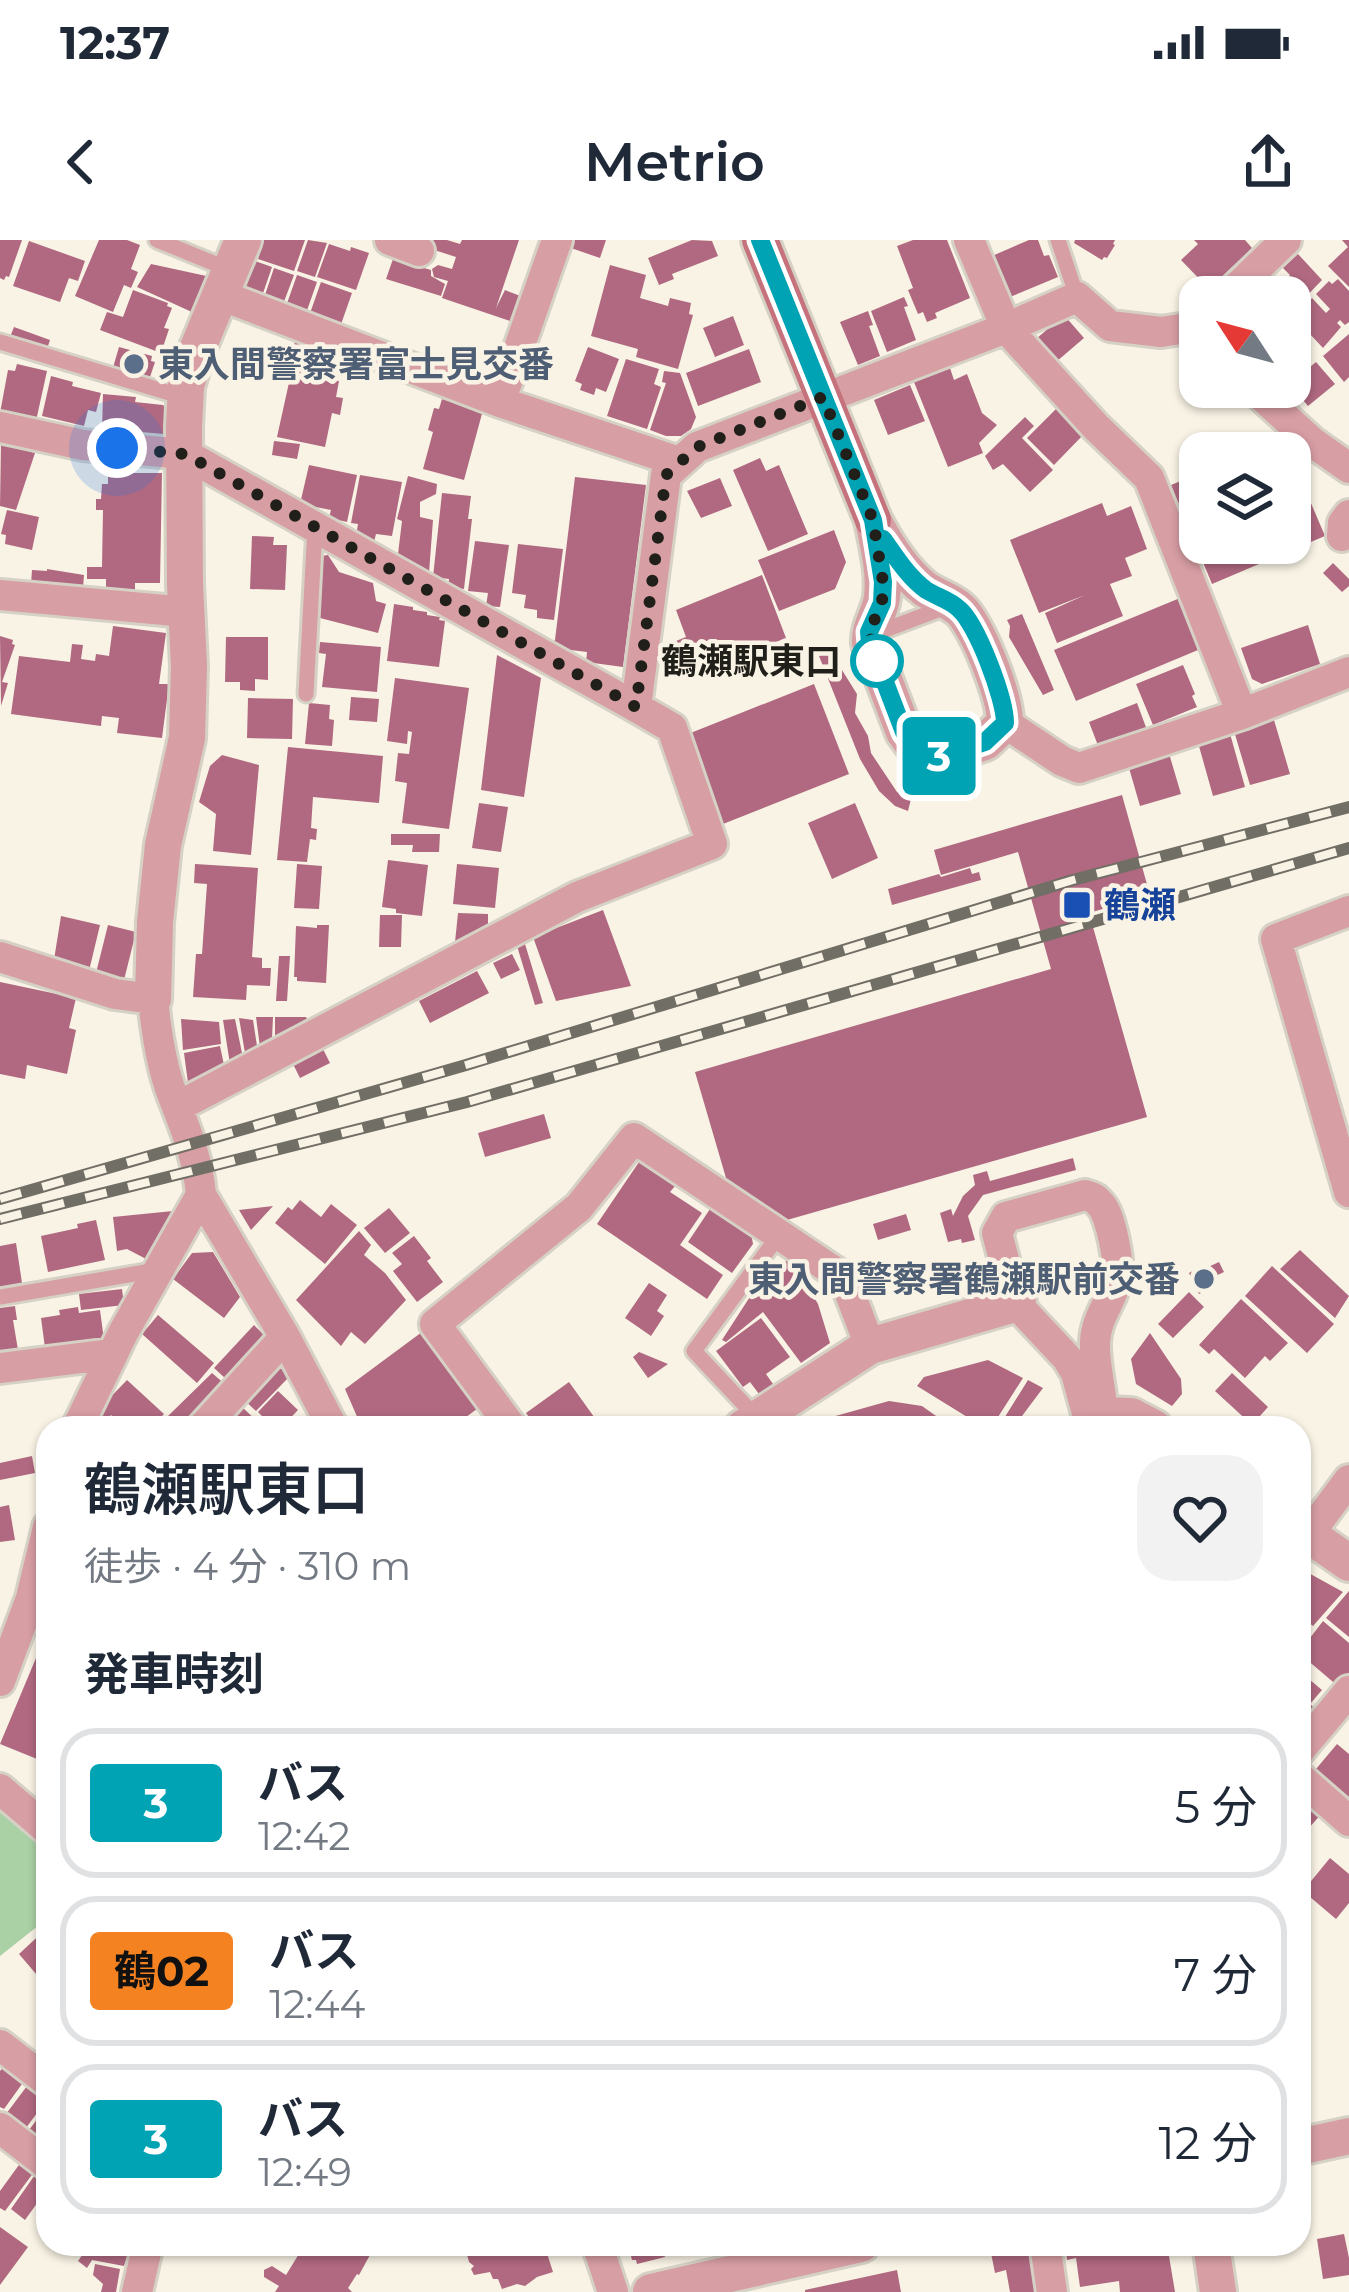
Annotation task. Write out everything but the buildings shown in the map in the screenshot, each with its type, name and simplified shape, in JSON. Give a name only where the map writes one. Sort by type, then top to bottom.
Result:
[{"type":"main road","points":[[760,240],[873,520]]},
{"type":"street","points":[[500,402],[557,240]]},
{"type":"street","points":[[969,240],[1006,328],[1096,428],[1149,478],[1242,714]]},
{"type":"street","points":[[1249,276],[1286,240]]},
{"type":"street","points":[[327,1416],[201,1195],[193,1144],[164,1064],[153,999],[154,922],[163,845],[187,738],[186,398],[197,350],[231,269],[500,402],[679,461]]},
{"type":"street","points":[[636,707],[666,475],[697,447],[1077,297],[1110,326],[1179,330]]},
{"type":"street","points":[[1275,408],[1349,468]]},
{"type":"street","points":[[0,427],[83,445],[185,454],[672,728],[712,844],[577,897],[178,1107]]},
{"type":"street","points":[[873,520],[910,575],[965,614],[1003,702],[1005,723]]},
{"type":"street","points":[[873,520],[883,582],[882,603],[869,632],[904,732],[917,750],[940,757],[985,742],[1005,723]]},
{"type":"street","points":[[0,596],[186,612]]},
{"type":"street","points":[[1005,723],[1079,768],[1242,714],[1349,672]]},
{"type":"street","points":[[1349,911],[1276,939],[1339,1118],[1349,1192]]},
{"type":"street","points":[[0,957],[115,994],[153,999]]},
{"type":"street","points":[[503,1416],[436,1324],[580,1208],[634,1138],[844,1278],[871,1346]]},
{"type":"street","points":[[83,1416],[201,1195]]},
{"type":"street","points":[[1095,1416],[1064,1336],[1018,1303],[997,1233],[1006,1216],[1085,1195],[1106,1210],[1119,1273],[1096,1330],[1099,1416]]},
{"type":"street","points":[[761,1416],[871,1346],[1018,1303]]},
{"type":"street","points":[[213,1416],[285,1337]]},
{"type":"street","points":[[0,1368],[112,1354]]},
{"type":"street","points":[[1311,1526],[1349,1480]]},
{"type":"street","points":[[1311,1542],[1349,1563]]},
{"type":"street","points":[[0,1681],[36,1577]]},
{"type":"street","points":[[1311,1737],[1349,1691]]},
{"type":"street","points":[[1311,1788],[1349,1821]]},
{"type":"street","points":[[0,1789],[36,1820]]},
{"type":"street","points":[[0,2045],[36,2073]]},
{"type":"street","points":[[0,2128],[36,2155]]},
{"type":"street","points":[[1311,2144],[1349,2136]]},
{"type":"street","points":[[137,2292],[145,2256]]},
{"type":"street","points":[[601,2256],[613,2292]]},
{"type":"street","points":[[650,2292],[808,2256]]},
{"type":"street","points":[[1048,2256],[1052,2292]]},
{"type":"street","points":[[1212,2256],[1218,2292]]},
{"type":"lane","points":[[157,240],[231,269]]},
{"type":"lane","points":[[1058,240],[1077,297]]},
{"type":"lane","points":[[0,342],[186,398]]},
{"type":"lane","points":[[306,694],[315,527]]},
{"type":"lane","points":[[873,651],[885,630],[934,609],[958,608]]},
{"type":"lane","points":[[744,1416],[694,1352],[779,1235]]},
{"type":"lane","points":[[0,1297],[157,1270]]},
{"type":"lane","points":[[1064,1336],[1101,1312]]},
{"type":"green space","points":[[0,1800],[36,1833],[36,1928],[0,1956]]},
{"type":"railway","points":[[0,1199],[466,1065],[1073,880],[1349,807]]},
{"type":"railway","points":[[0,1219],[467,1102],[1349,848]]},
{"type":"bus line","name":"3","points":[[760,240],[873,520],[883,582],[870,643],[904,732],[917,750],[940,757],[985,742],[1005,723],[1005,710],[965,614],[910,575],[883,539]]},
{"type":"place","name":"東入間警察署富士見交番","points":[[134,364]]},
{"type":"place","name":"鶴瀬駅東口","points":[[877,661]]},
{"type":"place","name":"鶴瀬","points":[[1077,905]]},
{"type":"place","name":"東入間警察署鶴瀬駅前交番","points":[[1204,1279]]},
{"type":"route","points":[[117,448],[185,454],[636,707],[666,475],[697,447],[823,397],[873,520],[883,582],[882,603],[869,632],[877,661]]}]
